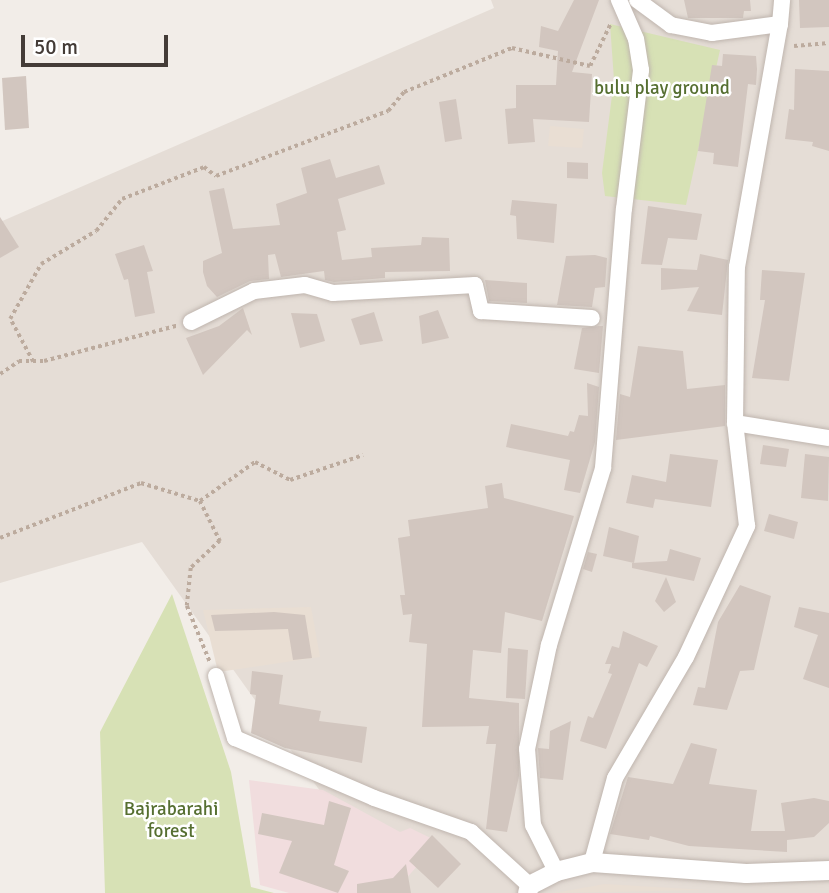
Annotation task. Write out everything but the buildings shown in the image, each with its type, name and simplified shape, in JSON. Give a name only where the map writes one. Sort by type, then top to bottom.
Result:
[{"type":"street","points":[[637,0],[671,25],[712,33],[780,24]]},
{"type":"street","points":[[592,862],[615,778],[685,657],[747,526],[735,422],[737,267],[782,0]]},
{"type":"street","points":[[556,871],[533,825],[527,749],[549,645],[603,468],[624,209],[640,70],[636,39],[619,2]]},
{"type":"street","points":[[191,321],[254,291],[305,285],[333,293],[475,285],[481,311],[592,318]]},
{"type":"street","points":[[735,422],[829,438]]},
{"type":"street","points":[[216,676],[235,738],[374,798],[471,832],[528,889],[556,871],[592,862],[746,873],[829,870]]},
{"type":"path","points":[[33,362],[10,319],[41,264],[96,232],[122,200],[204,167],[216,176],[388,111],[404,92],[512,48],[590,65],[619,2]]},
{"type":"path","points":[[774,48],[829,43]]},
{"type":"path","points":[[0,374],[19,361],[33,362],[191,321]]},
{"type":"path","points":[[200,501],[255,462],[290,480],[363,455]]},
{"type":"path","points":[[0,538],[141,483],[200,501],[220,541],[191,568],[187,606],[216,676]]},
{"type":"shaded area","points":[[491,0],[829,0],[829,893],[393,893],[142,542],[0,583],[0,222],[494,8]]},
{"type":"shaded area","points":[[550,126],[584,129],[582,148],[548,146]]},
{"type":"shaded area","points":[[311,607],[320,657],[218,672],[203,610]]},
{"type":"shaded area","points":[[249,780],[323,790],[400,832],[410,828],[439,842],[393,893],[289,893],[260,885]]},
{"type":"shaded area","points":[[605,884],[707,890],[554,893]]},
{"type":"green space","name":"bulu play ground","points":[[610,24],[720,50],[686,205],[605,196],[602,173],[614,80]]},
{"type":"green space","name":"Bajrabarahi forest","points":[[172,594],[231,772],[251,887],[274,893],[105,893],[100,732]]}]
